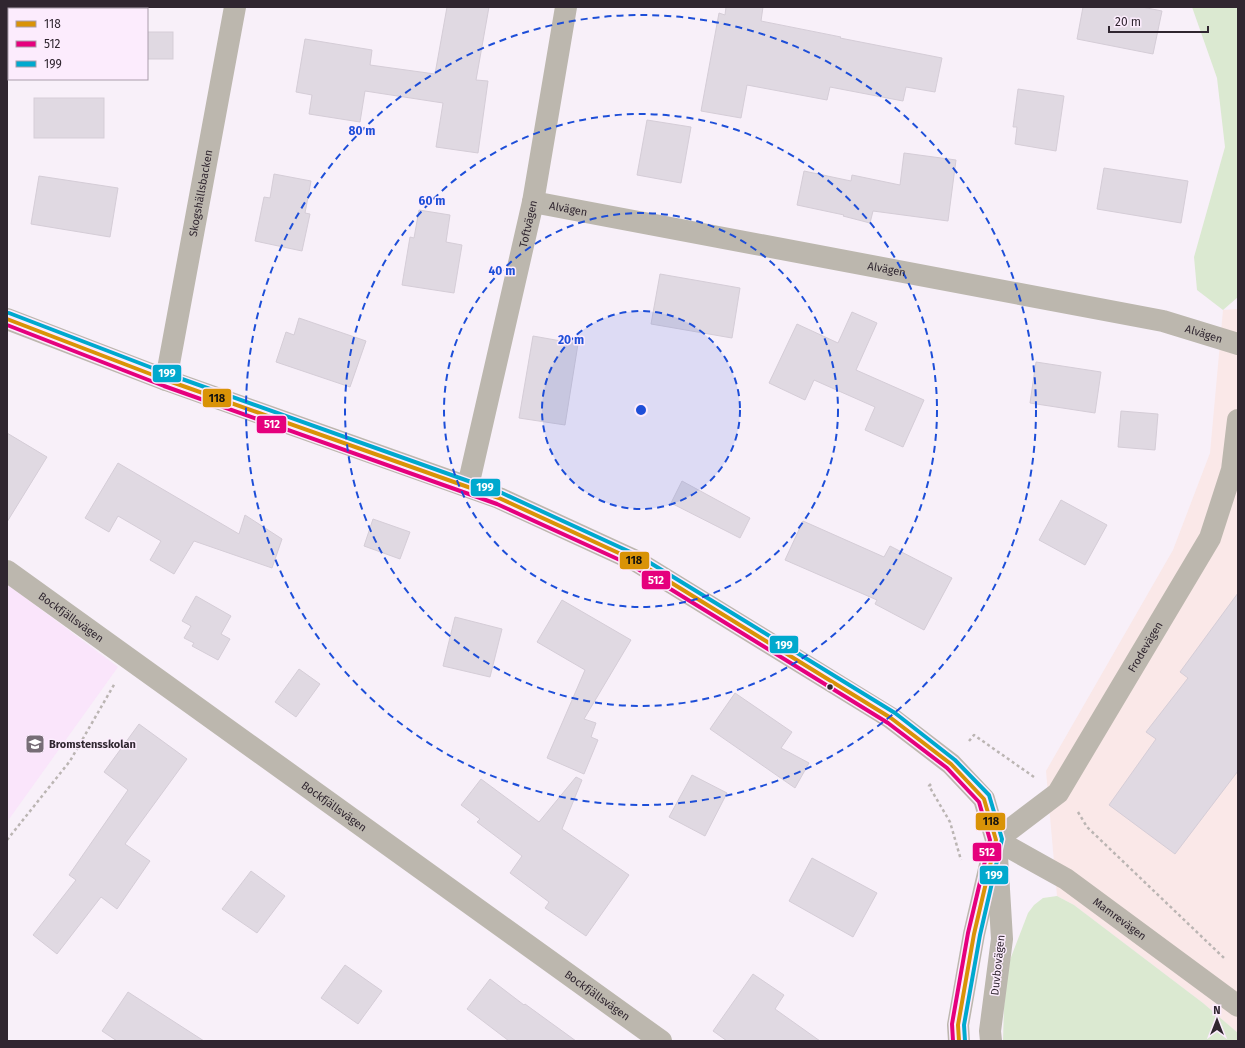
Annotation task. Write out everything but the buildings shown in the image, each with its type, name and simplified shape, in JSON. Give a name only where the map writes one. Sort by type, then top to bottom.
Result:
[{"type":"street","name":"Skogshällsbacken","points":[[166,380],[235,7]]},
{"type":"street","name":"Toftvägen","points":[[468,486],[533,202],[566,7]]},
{"type":"street","name":"Alvägen","points":[[533,202],[1163,321],[1238,344]]},
{"type":"street","name":"Duvbovägen","points":[[7,319],[166,380],[499,498],[636,561],[891,718],[951,764],[984,799],[996,840],[1002,939],[990,1031],[991,1041]]},
{"type":"street","name":"Frodevägen","points":[[996,840],[1058,793],[1210,538],[1232,470],[1238,420]]},
{"type":"street","name":"Bockfjällsvägen","points":[[7,571],[661,1041]]},
{"type":"street","name":"Duvbovägen","points":[[959,1041],[958,1025],[973,942],[996,840]]},
{"type":"street","name":"Mamrevägen","points":[[996,840],[1066,879],[1238,1006]]},
{"type":"path","points":[[7,840],[70,761],[106,698],[131,659]]},
{"type":"path","points":[[974,735],[1073,804],[1087,827],[1227,961]]},
{"type":"shaded area","points":[[1238,309],[1238,1033],[1203,1003],[1074,905],[1057,896],[1046,771],[1173,550],[1210,453],[1223,310]]},
{"type":"shaded area","name":"Bromstensskolan","points":[[7,584],[118,667],[7,822]]},
{"type":"green space","points":[[1192,7],[1238,7],[1238,297],[1223,310],[1197,290],[1194,257],[1225,147],[1217,78]]},
{"type":"green space","points":[[1057,896],[1074,905],[1203,1003],[1238,1033],[1238,1041],[1003,1041],[1004,1006],[1008,965],[1028,913],[1034,905],[1043,898]]},
{"type":"transit line","name":"199","points":[[9,313],[168,374],[502,493],[639,556],[895,713],[955,760],[989,795],[1002,839],[980,935],[964,1025],[965,1041]]},
{"type":"transit line","name":"118","points":[[7,319],[166,380],[499,498],[636,561],[891,718],[951,764],[984,799],[996,840],[974,934],[958,1025],[959,1041]]},
{"type":"transit line","name":"512","points":[[7,325],[164,386],[497,504],[633,566],[888,723],[947,768],[979,802],[990,840],[968,933],[952,1024],[953,1041]]},
{"type":"place","name":"Bromstensskolan","points":[[35,744]]}]
